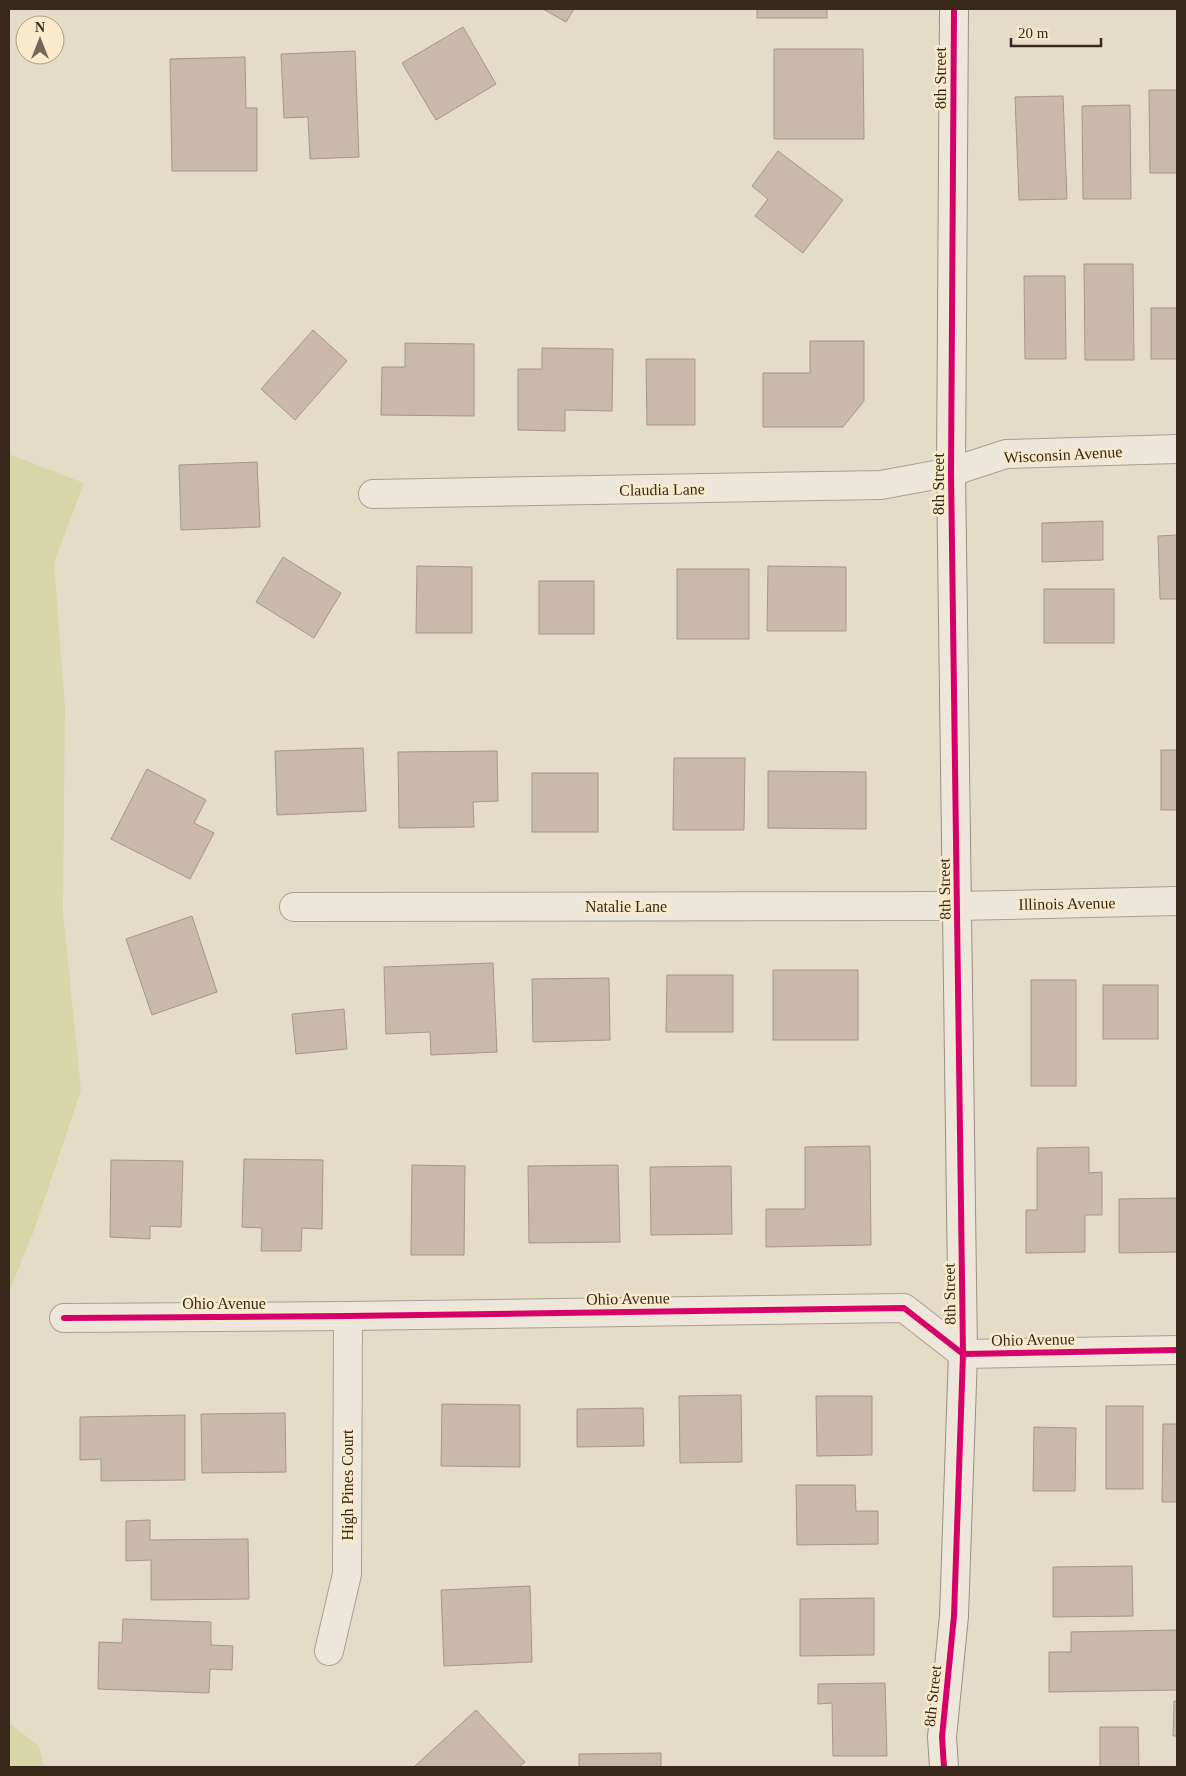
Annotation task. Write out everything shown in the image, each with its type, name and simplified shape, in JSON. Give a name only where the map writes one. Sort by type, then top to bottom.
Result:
[{"type":"street","name":"8th Street","points":[[944,1767],[942,1737],[954,1616],[963,1354],[951,472],[954,9]]},
{"type":"street","name":"Wisconsin Avenue","points":[[951,472],[1006,454],[1177,449]]},
{"type":"street","name":"Claudia Lane","points":[[372,494],[881,485],[951,472]]},
{"type":"street","name":"Illinois Avenue","points":[[958,906],[1177,901]]},
{"type":"street","name":"Natalie Lane","points":[[294,906],[958,906]]},
{"type":"street","name":"Ohio Avenue","points":[[64,1318],[904,1308],[963,1354],[1177,1350]]},
{"type":"street","name":"High Pines Court","points":[[329,1651],[348,1574],[348,1316]]},
{"type":"green space","points":[[9,454],[84,483],[54,563],[65,707],[63,913],[81,1090],[33,1233],[9,1292]]},
{"type":"green space","points":[[9,1723],[39,1746],[44,1767],[9,1767]]},
{"type":"building","points":[[543,9],[574,9],[566,22]]},
{"type":"building","points":[[757,9],[827,9],[827,18],[757,18]]},
{"type":"building","points":[[463,27],[496,84],[436,120],[402,63]]},
{"type":"building","points":[[774,49],[863,49],[864,139],[774,139]]},
{"type":"building","points":[[355,51],[359,157],[310,159],[308,117],[284,118],[281,54]]},
{"type":"building","points":[[245,57],[246,108],[257,108],[257,171],[172,171],[170,59]]},
{"type":"building","points":[[1149,90],[1177,90],[1177,173],[1150,173]]},
{"type":"building","points":[[1063,96],[1067,199],[1019,200],[1015,97]]},
{"type":"building","points":[[1130,105],[1131,199],[1083,199],[1082,106]]},
{"type":"building","points":[[778,151],[843,200],[803,253],[755,216],[768,199],[752,186]]},
{"type":"building","points":[[1084,264],[1133,264],[1134,360],[1085,360]]},
{"type":"building","points":[[1024,276],[1065,276],[1066,359],[1025,359]]},
{"type":"building","points":[[1151,308],[1177,308],[1177,359],[1151,359]]},
{"type":"building","points":[[313,330],[347,361],[295,420],[261,389]]},
{"type":"building","points":[[810,341],[864,341],[864,401],[843,427],[763,427],[763,373],[810,373]]},
{"type":"building","points":[[405,343],[474,344],[474,416],[381,415],[382,367],[405,367]]},
{"type":"building","points":[[542,348],[613,349],[612,411],[565,410],[565,431],[518,430],[518,369],[542,369]]},
{"type":"building","points":[[646,359],[695,359],[695,425],[647,425]]},
{"type":"building","points":[[257,462],[260,527],[181,530],[179,465]]},
{"type":"building","points":[[1103,521],[1103,560],[1042,562],[1042,523]]},
{"type":"building","points":[[1177,535],[1177,599],[1160,599],[1158,536]]},
{"type":"building","points":[[283,557],[341,593],[314,638],[256,602]]},
{"type":"building","points":[[417,566],[472,567],[472,633],[416,633]]},
{"type":"building","points":[[768,566],[846,567],[846,631],[767,631]]},
{"type":"building","points":[[677,569],[749,569],[749,639],[677,639]]},
{"type":"building","points":[[539,581],[594,581],[594,634],[539,634]]},
{"type":"building","points":[[1044,589],[1114,589],[1114,643],[1044,643]]},
{"type":"building","points":[[363,748],[366,811],[277,815],[275,751]]},
{"type":"building","points":[[1161,750],[1177,750],[1177,810],[1161,810]]},
{"type":"building","points":[[497,751],[498,801],[473,802],[474,827],[399,828],[398,752]]},
{"type":"building","points":[[674,758],[745,758],[744,830],[673,830]]},
{"type":"building","points":[[147,769],[206,800],[194,823],[214,833],[190,879],[111,839]]},
{"type":"building","points":[[768,771],[866,772],[866,829],[768,828]]},
{"type":"building","points":[[532,773],[598,773],[598,832],[532,832]]},
{"type":"building","points":[[192,916],[217,992],[152,1015],[126,939]]},
{"type":"building","points":[[493,963],[497,1052],[431,1055],[430,1032],[386,1034],[384,967]]},
{"type":"building","points":[[773,970],[858,970],[858,1040],[773,1040]]},
{"type":"building","points":[[667,975],[733,975],[733,1032],[666,1032]]},
{"type":"building","points":[[609,978],[610,1040],[533,1042],[532,979]]},
{"type":"building","points":[[1031,980],[1076,980],[1076,1086],[1031,1086]]},
{"type":"building","points":[[1103,985],[1158,985],[1158,1039],[1103,1039]]},
{"type":"building","points":[[344,1009],[347,1049],[296,1054],[292,1014]]},
{"type":"building","points":[[870,1146],[871,1245],[766,1247],[766,1209],[805,1209],[805,1147]]},
{"type":"building","points":[[1089,1147],[1089,1173],[1102,1172],[1102,1215],[1085,1215],[1085,1252],[1026,1253],[1026,1210],[1037,1210],[1037,1148]]},
{"type":"building","points":[[244,1159],[323,1160],[322,1229],[302,1228],[301,1251],[261,1251],[262,1228],[242,1227]]},
{"type":"building","points":[[111,1160],[183,1161],[181,1227],[150,1226],[150,1239],[110,1237]]},
{"type":"building","points":[[412,1165],[465,1166],[464,1255],[411,1255]]},
{"type":"building","points":[[618,1165],[620,1242],[529,1243],[528,1166]]},
{"type":"building","points":[[731,1166],[732,1234],[651,1235],[650,1167]]},
{"type":"building","points":[[1177,1198],[1177,1252],[1119,1253],[1119,1199]]},
{"type":"building","points":[[741,1395],[742,1462],[680,1463],[679,1396]]},
{"type":"building","points":[[816,1396],[872,1396],[872,1455],[817,1456]]},
{"type":"building","points":[[442,1404],[520,1405],[520,1467],[441,1466]]},
{"type":"building","points":[[1106,1406],[1143,1406],[1143,1489],[1106,1489]]},
{"type":"building","points":[[643,1408],[644,1446],[577,1447],[577,1409]]},
{"type":"building","points":[[285,1413],[286,1472],[202,1473],[201,1414]]},
{"type":"building","points":[[185,1415],[185,1480],[101,1481],[101,1459],[80,1460],[80,1417]]},
{"type":"building","points":[[1163,1424],[1177,1424],[1177,1502],[1162,1502]]},
{"type":"building","points":[[1034,1427],[1076,1428],[1075,1491],[1033,1491]]},
{"type":"building","points":[[796,1485],[855,1485],[856,1511],[878,1511],[878,1544],[797,1545]]},
{"type":"building","points":[[150,1520],[150,1540],[248,1539],[249,1599],[151,1600],[151,1560],[126,1561],[126,1521]]},
{"type":"building","points":[[1132,1566],[1133,1616],[1053,1617],[1053,1567]]},
{"type":"building","points":[[530,1586],[532,1662],[444,1666],[441,1590]]},
{"type":"building","points":[[874,1598],[874,1655],[800,1656],[800,1599]]},
{"type":"building","points":[[123,1619],[211,1622],[211,1645],[233,1646],[232,1670],[210,1669],[209,1693],[98,1689],[99,1642],[122,1643]]},
{"type":"building","points":[[1177,1630],[1177,1690],[1049,1692],[1049,1652],[1071,1652],[1071,1632]]},
{"type":"building","points":[[885,1683],[887,1756],[833,1756],[832,1703],[818,1704],[818,1684]]},
{"type":"building","points":[[1174,1701],[1177,1701],[1177,1736],[1173,1736]]},
{"type":"building","points":[[476,1710],[525,1762],[519,1767],[415,1766]]},
{"type":"building","points":[[1100,1727],[1138,1727],[1139,1767],[1100,1767]]},
{"type":"building","points":[[661,1753],[661,1767],[579,1767],[579,1754]]},
{"type":"cycle path","points":[[944,1767],[942,1737],[954,1616],[963,1354],[951,472],[954,9]]},
{"type":"cycle path","points":[[64,1318],[904,1308],[963,1354],[1177,1350]]}]
